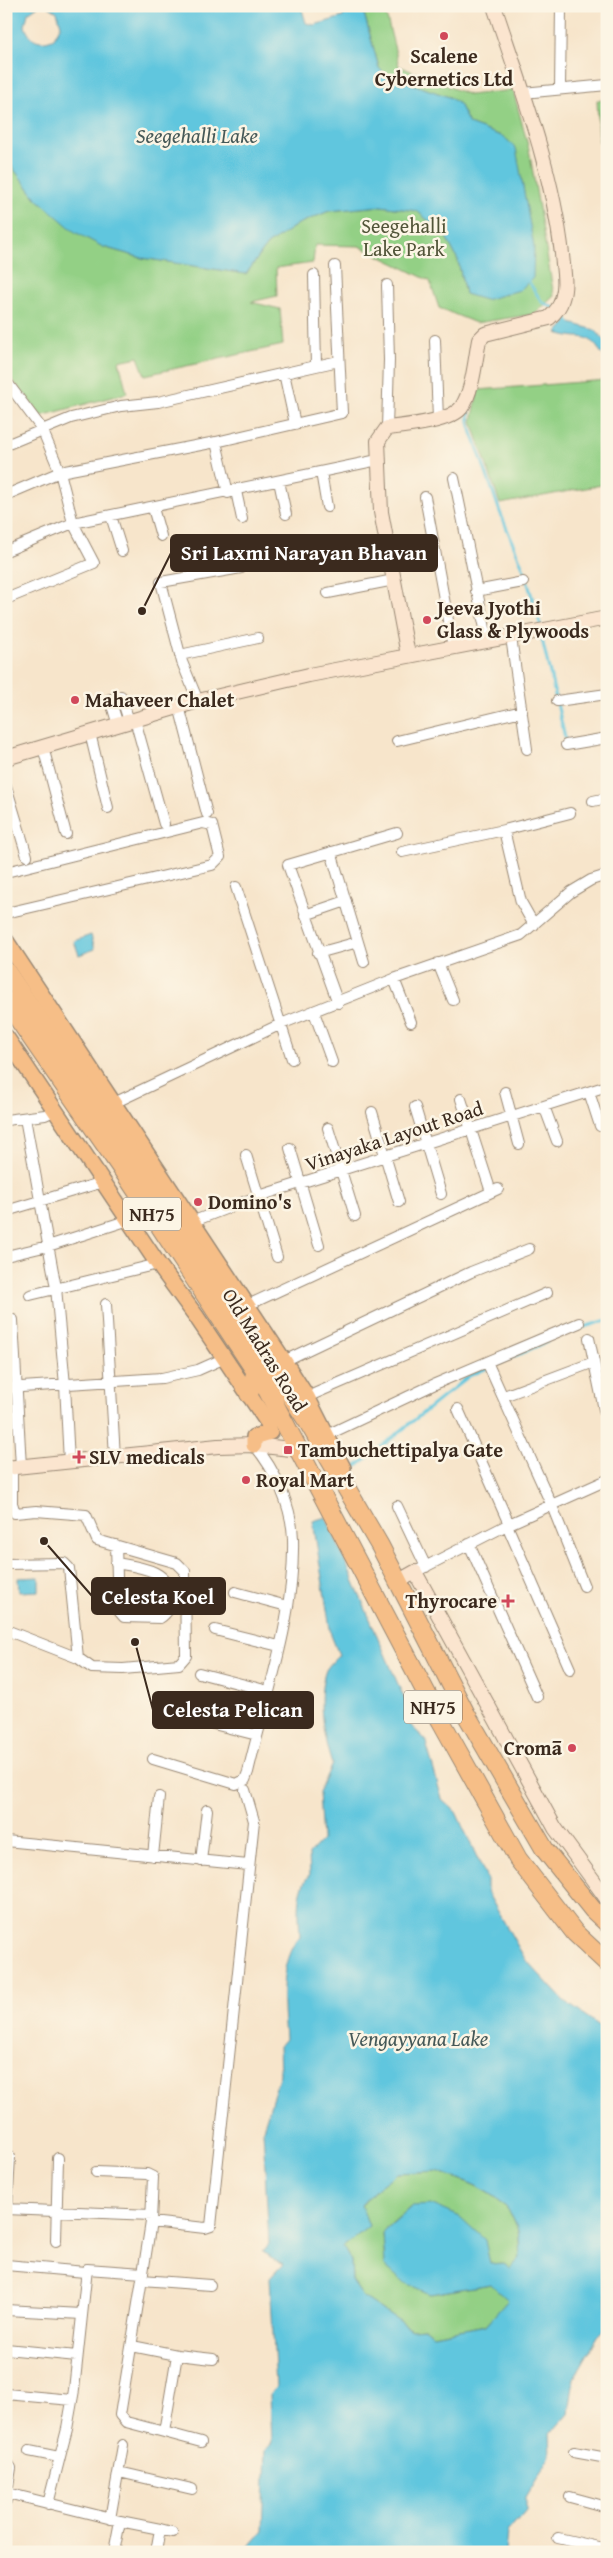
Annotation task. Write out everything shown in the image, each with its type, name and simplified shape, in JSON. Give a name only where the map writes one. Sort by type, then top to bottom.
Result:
[{"type":"highway","name":"Old Madras Road","points":[[6,971],[308,1422],[400,1581],[466,1714],[546,1850],[594,1910],[607,1922]]},
{"type":"highway","name":"Old Madras Road","points":[[6,1002],[128,1178],[256,1371],[300,1450],[440,1721],[518,1859],[575,1933],[607,1962]]},
{"type":"highway","points":[[250,1394],[256,1371]]},
{"type":"main road","points":[[6,941],[194,1221],[307,1397],[348,1478],[354,1500]]},
{"type":"main road","points":[[6,1037],[158,1264],[250,1394],[270,1427],[270,1432],[254,1437],[254,1445]]},
{"type":"street","points":[[387,428],[438,419],[460,409],[468,393],[479,340],[485,334],[549,318],[556,312],[562,300],[564,278],[559,235],[549,181],[523,93],[494,6]]},
{"type":"street","points":[[560,89],[561,6]]},
{"type":"street","points":[[523,93],[607,85]]},
{"type":"street","points":[[6,495],[60,472],[216,442],[342,413],[338,361],[335,266]]},
{"type":"street","points":[[314,275],[316,366]]},
{"type":"street","points":[[387,285],[389,360],[387,428],[378,441],[378,460],[381,512],[408,655]]},
{"type":"street","points":[[435,340],[438,419]]},
{"type":"street","points":[[6,445],[71,418],[121,406],[158,402],[338,361]]},
{"type":"street","points":[[284,373],[295,424]]},
{"type":"street","points":[[6,381],[42,429],[60,472],[73,523],[94,563],[6,599]]},
{"type":"street","points":[[216,442],[242,518]]},
{"type":"street","points":[[6,551],[73,523],[232,492],[378,460]]},
{"type":"street","points":[[320,472],[327,507]]},
{"type":"street","points":[[454,478],[470,551],[476,591],[488,641]]},
{"type":"street","points":[[279,481],[286,514]]},
{"type":"street","points":[[425,497],[453,648]]},
{"type":"street","points":[[153,508],[161,536]]},
{"type":"street","points":[[111,516],[122,551]]},
{"type":"street","points":[[198,700],[180,655],[161,582],[242,568]]},
{"type":"street","points":[[328,593],[394,580]]},
{"type":"street","points":[[476,591],[522,582]]},
{"type":"street","points":[[6,758],[198,700],[408,655],[607,618]]},
{"type":"street","points":[[511,637],[527,749]]},
{"type":"street","points":[[180,655],[258,638]]},
{"type":"street","points":[[558,701],[607,694]]},
{"type":"street","points":[[121,696],[127,722],[164,824]]},
{"type":"street","points":[[110,699],[127,722]]},
{"type":"street","points":[[179,706],[207,814]]},
{"type":"street","points":[[397,741],[522,711]]},
{"type":"street","points":[[90,733],[108,808]]},
{"type":"street","points":[[566,745],[607,738]]},
{"type":"street","points":[[43,747],[66,834]]},
{"type":"street","points":[[6,786],[27,856]]},
{"type":"street","points":[[593,801],[607,798]]},
{"type":"street","points":[[402,852],[504,830],[570,813]]},
{"type":"street","points":[[6,872],[203,824],[212,825],[220,857],[212,865],[6,913]]},
{"type":"street","points":[[504,830],[521,902],[534,925]]},
{"type":"street","points":[[338,1003],[318,953],[288,865],[397,833]]},
{"type":"street","points":[[331,852],[364,962]]},
{"type":"street","points":[[114,1103],[281,1024],[338,1003],[394,979],[521,935],[571,892],[591,880],[607,875]]},
{"type":"street","points":[[236,886],[292,1059]]},
{"type":"street","points":[[305,914],[346,901]]},
{"type":"street","points":[[318,953],[358,942]]},
{"type":"street","points":[[438,964],[453,1000]]},
{"type":"street","points":[[394,979],[411,1022]]},
{"type":"street","points":[[314,1012],[332,1062]]},
{"type":"street","name":"Vinayaka Layout Road","points":[[194,1221],[259,1196],[341,1172],[607,1086]]},
{"type":"street","points":[[504,1092],[519,1144]]},
{"type":"street","points":[[589,1092],[600,1126]]},
{"type":"street","points":[[248,1305],[494,1190],[470,1130],[461,1099]]},
{"type":"street","points":[[544,1106],[557,1141]]},
{"type":"street","points":[[416,1107],[442,1194]]},
{"type":"street","points":[[6,1120],[45,1115],[56,1110]]},
{"type":"street","points":[[372,1112],[399,1202]]},
{"type":"street","points":[[25,1118],[56,1288],[65,1385],[69,1462]]},
{"type":"street","points":[[328,1128],[355,1216]]},
{"type":"street","points":[[290,1148],[319,1245]]},
{"type":"street","points":[[246,1154],[277,1257]]},
{"type":"street","points":[[6,1211],[103,1182]]},
{"type":"street","points":[[6,1256],[48,1246],[129,1220]]},
{"type":"street","points":[[284,1361],[471,1272],[529,1249]]},
{"type":"street","points":[[30,1296],[158,1264]]},
{"type":"street","points":[[307,1397],[547,1293]]},
{"type":"street","points":[[106,1304],[115,1457]]},
{"type":"street","points":[[6,1318],[13,1320],[11,1388],[13,1467],[10,1514],[36,1511],[86,1515],[98,1540],[177,1563],[185,1571],[186,1656],[179,1664],[124,1669],[92,1668],[78,1658],[6,1630]]},
{"type":"street","points":[[327,1435],[489,1365],[579,1323]]},
{"type":"street","points":[[589,1338],[607,1424]]},
{"type":"street","points":[[11,1388],[111,1382],[180,1374],[198,1370],[225,1358]]},
{"type":"street","points":[[504,1396],[594,1362]]},
{"type":"street","points":[[489,1365],[552,1506],[584,1586]]},
{"type":"street","points":[[458,1409],[570,1670]]},
{"type":"street","points":[[13,1467],[218,1446],[254,1445],[300,1450]]},
{"type":"street","points":[[154,1759],[236,1784],[242,1783],[248,1772],[287,1606],[291,1584],[293,1538],[290,1522],[273,1474],[254,1445]]},
{"type":"street","points":[[400,1581],[468,1544],[607,1480]]},
{"type":"street","points":[[397,1506],[421,1570],[556,1828],[607,1899]]},
{"type":"street","points":[[468,1544],[537,1697]]},
{"type":"street","points":[[116,1545],[116,1563],[118,1610],[124,1618],[160,1618],[170,1610],[170,1592],[166,1581],[158,1573],[116,1563]]},
{"type":"street","points":[[6,1564],[64,1563],[69,1568],[78,1658]]},
{"type":"street","points":[[235,1592],[287,1606]]},
{"type":"street","points":[[170,1601],[185,1600]]},
{"type":"street","points":[[215,1630],[279,1646]]},
{"type":"street","points":[[199,1673],[268,1691]]},
{"type":"street","points":[[178,1715],[257,1735]]},
{"type":"street","points":[[10,2158],[7,2209],[58,2210],[151,2219],[205,2228],[211,2226],[254,1821],[245,1790]]},
{"type":"street","points":[[153,1856],[159,1797]]},
{"type":"street","points":[[201,1861],[207,1810]]},
{"type":"street","points":[[6,1841],[248,1865]]},
{"type":"street","points":[[56,2241],[58,2158]]},
{"type":"street","points":[[96,2172],[146,2174],[153,2177],[151,2219],[120,2415],[126,2422],[201,2442]]},
{"type":"street","points":[[6,2265],[85,2272]]},
{"type":"street","points":[[48,2504],[68,2429],[82,2314],[85,2272],[89,2268],[210,2285]]},
{"type":"street","points":[[6,2310],[82,2314]]},
{"type":"street","points":[[132,2346],[177,2355],[213,2359]]},
{"type":"street","points":[[6,2349],[77,2356]]},
{"type":"street","points":[[164,2432],[177,2355]]},
{"type":"street","points":[[6,2394],[72,2400]]},
{"type":"street","points":[[114,2552],[119,2472],[123,2445]]},
{"type":"street","points":[[29,2451],[59,2457]]},
{"type":"street","points":[[574,2452],[607,2458]]},
{"type":"street","points":[[6,2461],[12,2468],[7,2497],[48,2504],[172,2532]]},
{"type":"street","points":[[119,2472],[192,2489]]},
{"type":"street","points":[[570,2497],[607,2507]]},
{"type":"street","points":[[156,2552],[160,2529]]},
{"type":"street","points":[[558,2538],[607,2549]]},
{"type":"green space","name":"Seegehalli Lake Park","points":[[362,6],[384,6],[399,66],[469,95],[513,90],[529,149],[554,296],[535,314],[476,323],[439,308],[430,281],[359,246],[315,245],[313,263],[276,268],[277,296],[251,302],[280,309],[283,345],[145,375],[138,357],[119,361],[127,393],[41,416],[6,372],[6,159],[36,198],[103,247],[142,258],[246,274],[267,245],[298,224],[329,211],[381,206],[417,211],[445,235],[458,260],[465,294],[504,137],[469,124],[459,104],[449,97],[386,75],[379,68]]},
{"type":"green space","points":[[597,100],[607,100],[607,142],[599,142]]},
{"type":"green space","points":[[607,380],[607,484],[500,504],[472,422],[478,390]]},
{"type":"green space","points":[[437,2171],[486,2191],[506,2207],[518,2231],[520,2259],[510,2269],[503,2263],[490,2264],[412,2206],[383,2231],[385,2266],[430,2294],[491,2284],[509,2300],[486,2325],[433,2335],[425,2328],[412,2329],[363,2297],[352,2281],[351,2261],[343,2247],[369,2226],[361,2206],[377,2188],[397,2173]]},
{"type":"water","name":"Seegehalli Lake","points":[[6,6],[38,6],[28,13],[25,26],[29,35],[33,38],[45,41],[54,38],[61,25],[57,12],[48,6],[301,6],[306,23],[314,25],[343,17],[344,6],[362,6],[379,68],[387,75],[449,97],[459,104],[469,124],[504,137],[516,148],[534,247],[533,278],[520,290],[485,300],[465,294],[458,260],[445,235],[417,211],[381,206],[329,211],[298,224],[267,245],[246,274],[142,258],[103,247],[75,232],[36,198],[6,159]]},
{"type":"water","points":[[567,322],[595,330],[607,343],[607,361],[590,340],[557,333]]},
{"type":"water","points":[[91,935],[95,949],[79,955],[74,941]]},
{"type":"water","name":"Vengayyana Lake","points":[[326,1517],[410,1712],[411,1726],[425,1739],[442,1799],[456,1812],[487,1879],[487,1892],[525,1959],[564,2001],[607,2031],[607,2327],[598,2336],[574,2378],[569,2413],[550,2434],[551,2455],[526,2497],[526,2510],[507,2532],[505,2552],[245,2552],[263,2531],[266,2449],[272,2442],[270,2394],[276,2387],[270,2278],[283,2264],[262,2252],[269,2244],[263,2129],[280,2074],[279,2046],[285,2039],[283,1985],[288,1959],[300,1936],[300,1895],[310,1874],[309,1854],[322,1840],[319,1792],[332,1764],[322,1717],[321,1692],[326,1670],[339,1655],[331,1635],[313,1521]],"holes":[[[437,2171],[475,2185],[497,2198],[506,2207],[518,2231],[520,2258],[510,2269],[503,2263],[490,2264],[485,2240],[460,2217],[433,2205],[412,2206],[383,2232],[385,2266],[403,2282],[430,2294],[491,2284],[508,2300],[486,2325],[433,2335],[425,2328],[412,2329],[363,2297],[352,2281],[351,2261],[343,2247],[369,2226],[361,2205],[377,2188],[397,2173]]]},
{"type":"water","points":[[39,1577],[39,1591],[19,1592],[18,1578]]},
{"type":"waterway","points":[[527,279],[542,302],[554,308]]},
{"type":"waterway","points":[[564,314],[570,325]]},
{"type":"waterway","points":[[469,405],[469,422],[472,433],[500,512],[524,570],[541,627]]},
{"type":"waterway","points":[[541,635],[566,742]]},
{"type":"waterway","points":[[574,1330],[607,1320]]},
{"type":"waterway","points":[[347,1474],[469,1376],[547,1342]]},
{"type":"waterway","points":[[326,1491],[337,1482]]},
{"type":"place","name":"Scalene Cybernetics Ltd","points":[[444,36]]},
{"type":"place","name":"Sri Laxmi Narayan Bhavan","points":[[142,611]]},
{"type":"place","name":"Jeeva Jyothi Glass & Plywoods","points":[[427,620]]},
{"type":"place","name":"Mahaveer Chalet","points":[[75,700]]},
{"type":"place","name":"Domino's","points":[[198,1202]]},
{"type":"place","name":"Tambuchettipalya Gate","points":[[288,1450]]},
{"type":"place","name":"SLV medicals","points":[[79,1457]]},
{"type":"place","name":"Royal Mart","points":[[246,1480]]},
{"type":"place","name":"Celesta Koel","points":[[44,1541]]},
{"type":"place","name":"Thyrocare","points":[[508,1601]]},
{"type":"place","name":"Celesta Pelican","points":[[135,1642]]},
{"type":"place","name":"Cromā","points":[[572,1748]]}]
